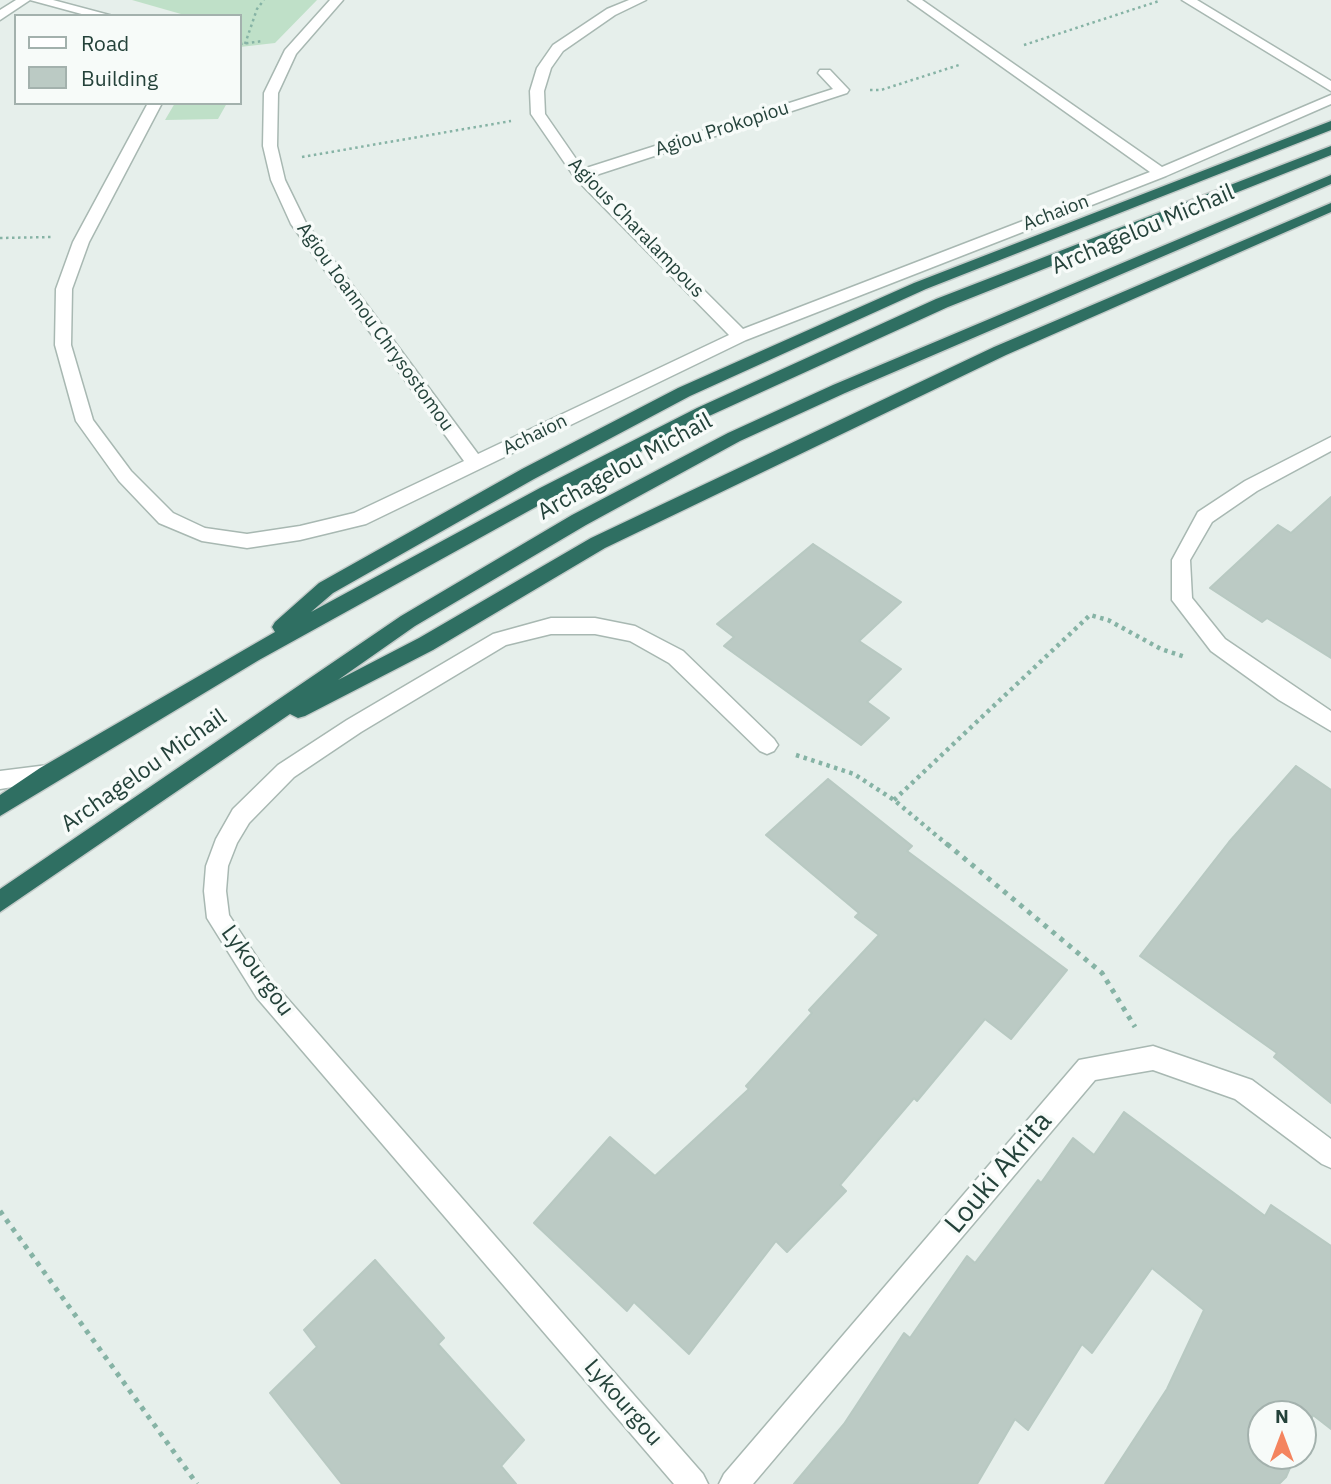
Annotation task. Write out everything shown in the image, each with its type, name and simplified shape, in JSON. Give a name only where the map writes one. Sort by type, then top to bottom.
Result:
[{"type":"highway","points":[[251,654],[326,588],[528,474],[684,392],[920,286],[1331,125]]},
{"type":"highway","name":"Archagelou Michail","points":[[0,807],[48,774],[251,654],[558,487],[808,362],[942,303],[1331,150]]},
{"type":"highway","name":"Archagelou Michail","points":[[0,902],[408,621],[579,520],[734,437],[973,330],[1331,179]]},
{"type":"highway","points":[[215,753],[426,644],[598,543],[1000,351],[1331,207]]},
{"type":"street","points":[[0,16],[24,0]]},
{"type":"street","points":[[36,0],[98,14]]},
{"type":"street","name":"Agiou Ioannou Chrysostomou","points":[[337,0],[290,53],[271,93],[270,146],[278,180],[299,225],[476,464]]},
{"type":"street","points":[[540,116],[537,91],[544,68],[558,48],[611,12],[640,0]]},
{"type":"street","points":[[914,0],[1161,173]]},
{"type":"street","points":[[1188,0],[1331,87]]},
{"type":"street","name":"Agiou Prokopiou","points":[[580,175],[842,90],[825,73]]},
{"type":"street","name":"Achaion","points":[[154,105],[83,237],[64,289],[64,345],[85,421],[124,476],[166,518],[202,534],[247,541],[300,533],[359,519],[740,336],[1161,173],[1331,99]]},
{"type":"street","name":"Agious Charalampous","points":[[540,116],[580,175],[740,336]]},
{"type":"street","points":[[1331,443],[1251,486],[1205,517],[1181,560],[1182,600],[1218,645],[1286,694],[1331,722]]},
{"type":"street","name":"Lykourgou","points":[[693,1484],[265,990],[218,918],[215,891],[217,866],[227,839],[241,816],[286,771],[354,726],[500,639],[551,626],[595,626],[635,634],[676,657],[767,745]]},
{"type":"street","points":[[0,780],[48,774]]},
{"type":"street","name":"Louki Akrita","points":[[734,1484],[1088,1069],[1153,1058],[1243,1090],[1331,1155]]},
{"type":"path","points":[[245,44],[257,9],[264,0]]},
{"type":"path","points":[[274,162],[540,116]]},
{"type":"path","points":[[0,237],[83,237]]},
{"type":"path","points":[[894,800],[1090,615],[1108,620],[1161,649],[1191,658],[1218,645]]},
{"type":"path","points":[[767,745],[854,774],[894,800],[1102,973],[1153,1058]]},
{"type":"path","points":[[0,1211],[197,1484]]},
{"type":"green space","points":[[132,0],[317,0],[275,43],[242,47],[242,14],[181,14]]},
{"type":"green space","points":[[174,105],[226,105],[218,119],[165,120]]},
{"type":"building","points":[[1331,497],[1331,658],[1267,618],[1262,622],[1210,588],[1278,525],[1291,533]]},
{"type":"building","points":[[813,544],[901,602],[859,641],[901,669],[867,702],[889,718],[861,745],[724,646],[734,637],[717,624]]},
{"type":"building","points":[[1296,766],[1331,790],[1331,1103],[1274,1057],[1277,1053],[1140,956],[1229,842]]},
{"type":"building","points":[[828,779],[912,846],[907,851],[1067,970],[1011,1039],[985,1019],[917,1101],[914,1098],[840,1185],[846,1191],[787,1252],[776,1241],[689,1354],[634,1302],[627,1311],[534,1223],[610,1137],[655,1176],[749,1089],[746,1086],[812,1013],[809,1010],[879,935],[855,917],[859,913],[766,835]]},
{"type":"building","points":[[1124,1112],[1265,1216],[1271,1205],[1331,1246],[1331,1429],[1317,1418],[1317,1400],[1247,1400],[1247,1470],[1289,1470],[1279,1484],[1105,1484],[1167,1389],[1204,1310],[1152,1268],[1092,1353],[1082,1344],[1028,1430],[1015,1419],[977,1484],[794,1484],[844,1424],[904,1333],[910,1338],[967,1256],[975,1263],[1038,1180],[1041,1183],[1073,1138],[1094,1155]]},
{"type":"building","points":[[375,1260],[444,1338],[438,1344],[524,1440],[501,1466],[516,1484],[342,1484],[270,1393],[317,1347],[304,1330]]}]
